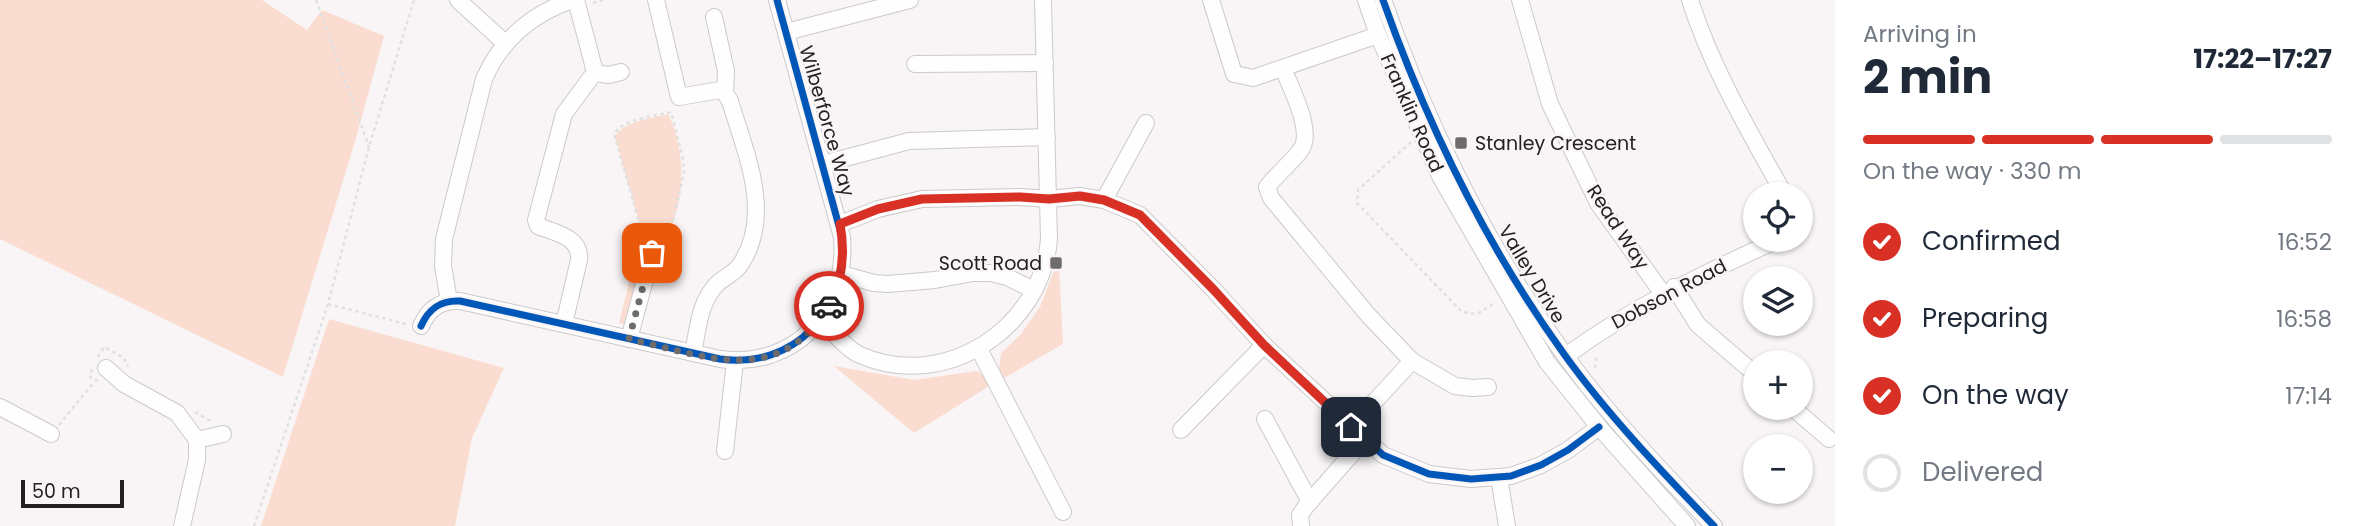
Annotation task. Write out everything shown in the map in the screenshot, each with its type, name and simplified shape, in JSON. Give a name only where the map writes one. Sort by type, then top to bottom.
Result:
[{"type":"street","points":[[458,0],[505,43]]},
{"type":"street","points":[[421,326],[435,307],[449,301],[443,265],[446,225],[482,85],[490,66],[505,43],[549,4],[574,0],[595,73]]},
{"type":"street","points":[[656,0],[679,97],[720,90],[730,101],[747,160],[757,211],[754,231],[743,262],[716,285],[704,304],[693,353]]},
{"type":"street","name":"Wilberforce Way","points":[[449,301],[464,302],[735,361],[758,359],[795,343],[820,320],[835,294],[841,274],[843,249],[840,224],[777,0]]},
{"type":"street","points":[[786,32],[910,0]]},
{"type":"street","points":[[820,320],[858,355],[904,367],[941,364],[979,349],[1001,332],[1020,311],[1034,290],[1048,260],[1049,199],[1043,0]]},
{"type":"street","points":[[1211,0],[1234,74],[1253,78],[1378,35]]},
{"type":"street","name":"Franklin Road","points":[[1366,0],[1378,35],[1440,176],[1547,362],[1598,427],[1687,526]]},
{"type":"street","name":"Valley Drive","points":[[1383,0],[1445,148],[1531,307],[1566,356],[1663,472],[1714,526]]},
{"type":"street","name":"Read Way","points":[[1520,0],[1550,104],[1598,203],[1698,325],[1743,364]]},
{"type":"street","points":[[1690,0],[1700,33],[1719,76],[1777,182]]},
{"type":"street","points":[[714,17],[726,71],[725,93]]},
{"type":"street","points":[[915,64],[1045,63]]},
{"type":"street","points":[[1283,68],[1305,129],[1306,140],[1301,150],[1267,187],[1270,198],[1368,315],[1412,361],[1455,386],[1488,387]]},
{"type":"street","points":[[595,73],[609,75],[621,72]]},
{"type":"street","points":[[564,324],[579,253],[572,241],[538,226],[536,220],[565,113],[595,73]]},
{"type":"street","points":[[1104,200],[1146,123]]},
{"type":"street","points":[[823,163],[909,141],[1047,137]]},
{"type":"street","points":[[840,224],[878,209],[922,199],[1049,199],[1080,196],[1104,200],[1140,215],[1264,345],[1383,455],[1429,474],[1471,479],[1511,476],[1542,465],[1568,450],[1598,427]]},
{"type":"street","points":[[629,339],[654,239]]},
{"type":"street","name":"Dobson Road","points":[[1566,356],[1595,334],[1669,291],[1752,252]]},
{"type":"street","points":[[841,274],[874,284],[888,284],[991,273],[1007,276],[1034,290]]},
{"type":"street","points":[[1181,430],[1264,345]]},
{"type":"street","points":[[979,349],[1063,512]]},
{"type":"street","points":[[725,451],[735,361]]},
{"type":"street","points":[[1351,427],[1412,361]]},
{"type":"street","points":[[101,374],[177,413],[197,440],[197,460],[182,526]]},
{"type":"street","points":[[0,407],[51,434]]},
{"type":"street","points":[[1265,419],[1310,502]]},
{"type":"street","points":[[1807,420],[1829,439]]},
{"type":"street","points":[[197,440],[223,434]]},
{"type":"street","points":[[1301,526],[1300,515],[1365,439]]},
{"type":"street","points":[[1499,477],[1507,526]]},
{"type":"path","points":[[316,0],[369,147]]},
{"type":"path","points":[[254,526],[328,304],[369,147],[414,0]]},
{"type":"path","points":[[671,112],[629,123],[614,134],[641,229],[654,239],[684,173],[671,112],[679,97]]},
{"type":"path","points":[[1421,132],[1358,190],[1357,203],[1462,312],[1477,314],[1507,294]]},
{"type":"path","points":[[328,304],[421,326]]},
{"type":"path","points":[[101,374],[89,375],[103,347],[126,359],[129,373]]},
{"type":"path","points":[[1596,372],[1594,359],[1599,351]]},
{"type":"path","points":[[101,374],[107,386]]},
{"type":"path","points":[[51,434],[101,374]]},
{"type":"path","points":[[194,411],[219,424],[223,434]]},
{"type":"shaded area","points":[[0,0],[262,0],[307,30],[322,10],[384,36],[356,138],[283,377],[0,239]]},
{"type":"shaded area","points":[[668,114],[678,144],[681,177],[677,209],[666,238],[642,232],[615,137],[619,131],[631,124]]},
{"type":"shaded area","points":[[640,239],[647,244],[628,325],[619,323]]},
{"type":"shaded area","points":[[1056,265],[1059,266],[1063,344],[1004,378],[999,368],[1001,353],[1020,335],[1040,307]]},
{"type":"shaded area","points":[[329,319],[504,368],[472,438],[455,526],[261,526]]},
{"type":"shaded area","points":[[834,366],[914,380],[977,371],[985,376],[991,385],[914,433]]},
{"type":"cycle path","points":[[421,326],[436,306],[460,301],[720,359],[747,360],[772,355],[793,344],[811,329],[826,311],[836,289],[842,264],[842,237],[777,0]]},
{"type":"cycle path","points":[[1383,0],[1439,138],[1509,271],[1564,354],[1598,399],[1714,526]]},
{"type":"cycle path","points":[[1049,199],[1080,196],[1104,200],[1140,215],[1264,345],[1383,455],[1429,474],[1471,479],[1511,476],[1541,465],[1568,450],[1599,427]]},
{"type":"way so far","points":[[652,253],[629,339],[720,359],[749,361],[777,353],[795,343],[820,320],[829,306]]},
{"type":"place","name":"Stanley Crescent","points":[[1461,143]]},
{"type":"place","name":"Scott Road","points":[[1056,263]]},
{"type":"route","points":[[829,306],[838,287],[842,269],[840,224],[878,209],[922,199],[1049,199],[1080,196],[1104,200],[1140,215],[1264,345],[1351,427]]}]
